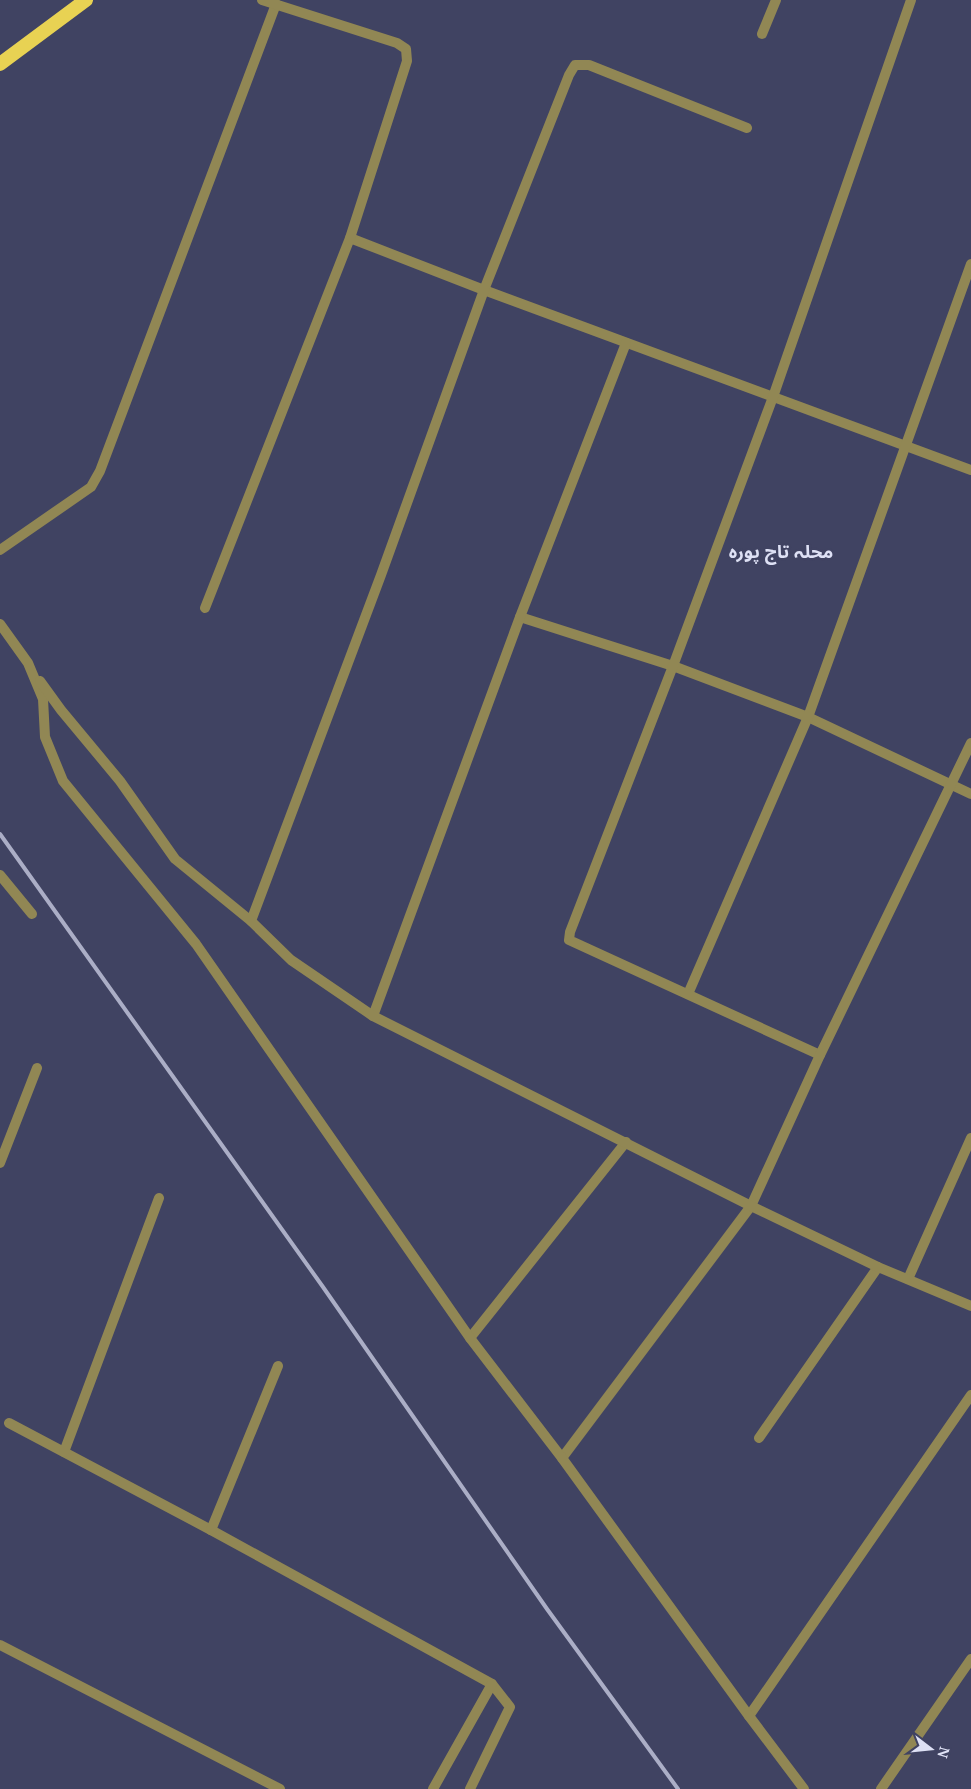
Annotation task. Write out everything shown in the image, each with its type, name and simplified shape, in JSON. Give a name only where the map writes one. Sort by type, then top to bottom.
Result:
[{"type":"highway","points":[[0,64],[86,0]]},
{"type":"street","points":[[205,608],[350,238],[407,61],[406,49],[396,43],[262,0]]},
{"type":"street","points":[[820,1056],[569,940],[570,932],[673,666],[773,397],[911,0]]},
{"type":"street","points":[[762,34],[772,1]]},
{"type":"street","points":[[0,550],[91,487],[100,471],[276,4]]},
{"type":"street","points":[[251,921],[381,575],[484,290],[575,64],[589,65],[747,128]]},
{"type":"street","points":[[350,238],[484,290],[971,470]]},
{"type":"street","points":[[688,994],[808,717],[971,264]]},
{"type":"street","points":[[373,1016],[520,617],[626,342]]},
{"type":"street","points":[[520,617],[673,666],[808,717],[971,794]]},
{"type":"street","points":[[0,624],[60,710],[120,781],[175,859],[251,921],[291,960],[373,1016],[751,1206],[878,1267],[971,1306]]},
{"type":"street","points":[[28,663],[43,699],[45,737],[63,781],[196,944],[470,1338],[562,1458],[804,1789]]},
{"type":"street","points":[[562,1458],[751,1206],[820,1056],[971,743]]},
{"type":"street","points":[[0,875],[32,914]]},
{"type":"street","points":[[0,1163],[37,1068]]},
{"type":"street","points":[[908,1279],[971,1138]]},
{"type":"street","points":[[470,1338],[626,1142]]},
{"type":"street","points":[[64,1452],[159,1198]]},
{"type":"street","points":[[759,1438],[878,1267]]},
{"type":"street","points":[[211,1530],[278,1366]]},
{"type":"street","points":[[749,1716],[971,1395]]},
{"type":"street","points":[[9,1423],[211,1530],[492,1684],[510,1707],[470,1789]]},
{"type":"street","points":[[0,1645],[280,1789]]},
{"type":"street","points":[[881,1789],[971,1659]]},
{"type":"street","points":[[433,1789],[492,1684]]},
{"type":"railway","points":[[0,834],[323,1287],[547,1609],[678,1789]]},
{"type":"district","name":"محلہ تاج پورہ","points":[[781,552]]}]
